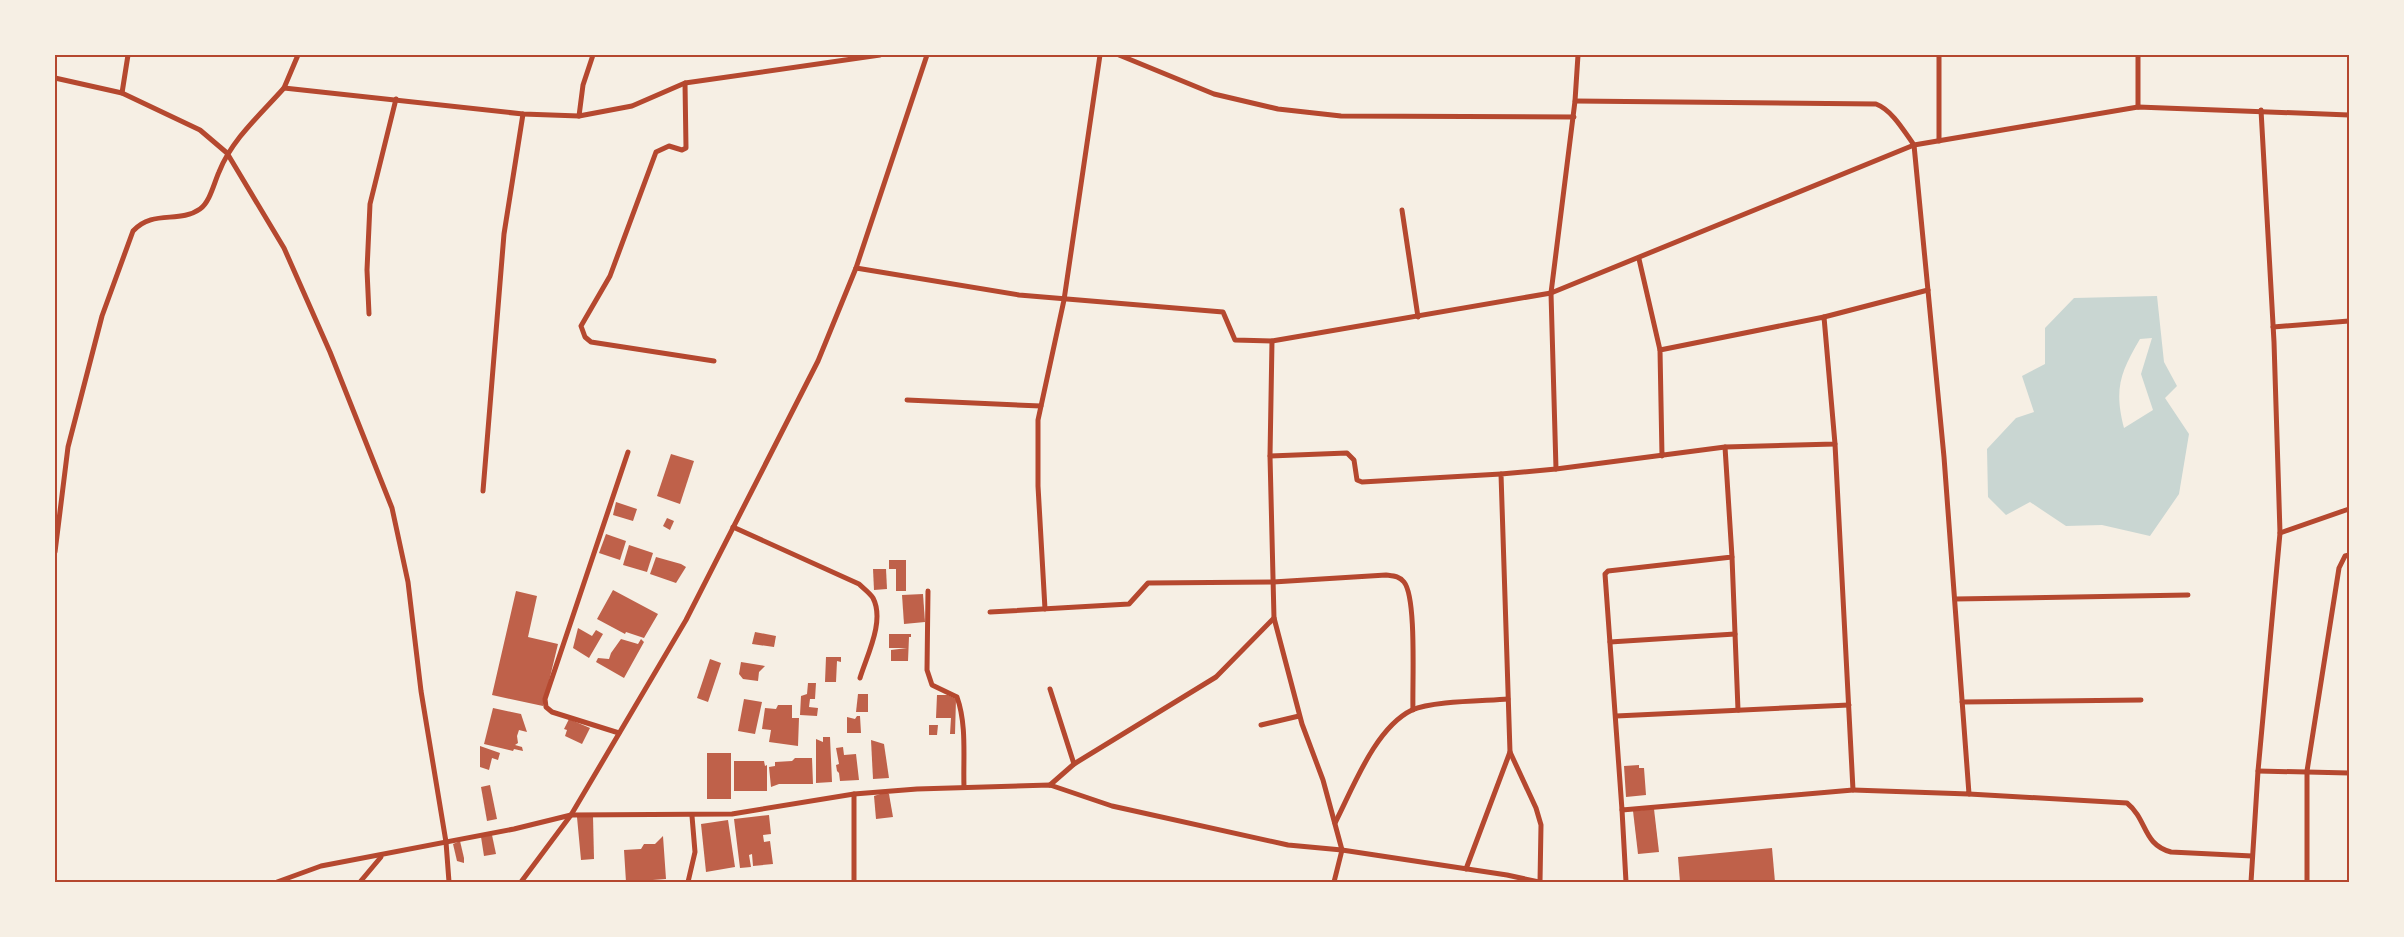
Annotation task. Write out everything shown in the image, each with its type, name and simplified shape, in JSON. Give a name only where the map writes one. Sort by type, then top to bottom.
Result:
[{"type":"street","points":[[122,93],[128,55]]},
{"type":"street","points":[[55,552],[68,447],[102,316],[133,231],[140,224],[156,218],[190,214],[201,208],[226,153],[284,88],[298,55]]},
{"type":"street","points":[[579,116],[583,85],[593,55]]},
{"type":"street","points":[[284,88],[523,114],[579,116],[632,106],[685,83],[880,55]]},
{"type":"street","points":[[521,882],[571,815],[686,620],[818,361],[856,268],[926,55]]},
{"type":"street","points":[[1045,609],[1038,486],[1038,420],[1064,300],[1100,55]]},
{"type":"street","points":[[1119,55],[1214,94],[1278,109],[1342,116],[1574,117]]},
{"type":"street","points":[[1556,469],[1551,293],[1574,117],[1578,55]]},
{"type":"street","points":[[1939,55],[1939,141]]},
{"type":"street","points":[[2138,55],[2138,107]]},
{"type":"street","points":[[55,78],[122,93],[200,130],[226,153],[284,248],[302,286],[392,508],[408,582],[421,691],[446,842],[449,882]]},
{"type":"street","points":[[685,83],[686,148],[682,150],[669,146],[656,152],[610,276],[581,326],[585,337],[591,342],[714,361]]},
{"type":"street","points":[[369,314],[367,270],[370,204],[396,99]]},
{"type":"street","points":[[1575,101],[1876,104],[1882,106],[1892,116],[1914,145],[1955,599],[1970,794]]},
{"type":"street","points":[[856,268],[1019,295],[1223,312],[1234,340],[1272,341],[1551,293],[1914,145],[2138,107],[2261,110],[2349,115]]},
{"type":"street","points":[[2250,882],[2258,771],[2280,533],[2273,327],[2261,110]]},
{"type":"street","points":[[483,491],[504,234],[523,114]]},
{"type":"street","points":[[1402,210],[1418,317]]},
{"type":"street","points":[[1639,258],[1660,350],[1662,456]]},
{"type":"street","points":[[1660,350],[1824,317],[1928,290]]},
{"type":"street","points":[[1824,317],[1835,444],[1853,790]]},
{"type":"street","points":[[2273,327],[2349,321]]},
{"type":"street","points":[[1272,341],[1270,456],[1274,618],[1299,716],[1323,780],[1342,850],[1334,882]]},
{"type":"street","points":[[907,400],[1041,406]]},
{"type":"street","points":[[1270,456],[1347,453],[1354,460],[1357,480],[1362,482],[1556,469],[1725,447],[1835,444]]},
{"type":"street","points":[[1725,447],[1732,557],[1738,710]]},
{"type":"street","points":[[619,733],[552,712],[546,707],[546,699],[628,452]]},
{"type":"street","points":[[277,882],[321,866],[514,829],[571,815],[692,816],[732,814],[854,794],[917,788],[1050,785],[1112,806],[1278,843],[1342,850],[1540,882],[1541,825],[1536,808],[1510,752],[1501,474]]},
{"type":"street","points":[[2280,533],[2349,510]]},
{"type":"street","points":[[733,528],[859,584],[872,597],[877,611],[876,623],[860,678]]},
{"type":"street","points":[[2307,882],[2305,830],[2307,771],[2339,568],[2345,556],[2349,555]]},
{"type":"street","points":[[1626,882],[1605,574],[1608,571],[1732,557]]},
{"type":"street","points":[[990,612],[1129,604],[1148,583],[1273,582],[1386,575],[1398,577],[1405,583],[1411,604],[1413,710]]},
{"type":"street","points":[[928,590],[927,670],[932,686],[957,697],[959,703],[962,715],[964,787]]},
{"type":"street","points":[[1955,599],[2188,595]]},
{"type":"street","points":[[1050,785],[1074,764],[1216,677],[1274,618]]},
{"type":"street","points":[[1610,642],[1735,634]]},
{"type":"street","points":[[1050,689],[1074,764]]},
{"type":"street","points":[[1335,823],[1368,758],[1387,730],[1413,710],[1445,704],[1508,699]]},
{"type":"street","points":[[1962,702],[2141,700]]},
{"type":"street","points":[[1616,716],[1848,705]]},
{"type":"street","points":[[1262,725],[1299,716]]},
{"type":"street","points":[[1466,869],[1510,752]]},
{"type":"street","points":[[2258,771],[2307,771],[2349,774]]},
{"type":"street","points":[[1622,810],[1853,790],[1970,794],[2127,803],[2137,814],[2151,842],[2160,849],[2170,852],[2252,856]]},
{"type":"street","points":[[854,794],[854,882]]},
{"type":"street","points":[[688,882],[694,866],[695,852],[692,816]]},
{"type":"street","points":[[360,882],[381,856]]},
{"type":"shaded area","points":[[2157,296],[2164,362],[2177,386],[2165,398],[2189,434],[2179,494],[2150,536],[2102,525],[2066,526],[2030,502],[2006,515],[1988,497],[1987,449],[2016,418],[2034,412],[2022,376],[2045,364],[2045,328],[2074,298]],"holes":[[[2152,338],[2141,374],[2153,410],[2124,428],[2119,402],[2119,392],[2124,372],[2140,339]]]},
{"type":"building","points":[[671,454],[694,461],[680,504],[657,496]]},
{"type":"building","points":[[616,502],[637,509],[633,521],[613,515]]},
{"type":"building","points":[[667,518],[674,521],[670,530],[663,526]]},
{"type":"building","points":[[606,534],[626,541],[620,560],[599,553]]},
{"type":"building","points":[[629,545],[653,553],[647,572],[623,565]]},
{"type":"building","points":[[656,557],[686,567],[676,583],[650,574]]},
{"type":"building","points":[[889,560],[906,560],[906,591],[896,591],[896,569],[889,569]]},
{"type":"building","points":[[873,569],[886,569],[887,589],[874,590]]},
{"type":"building","points":[[613,590],[658,614],[644,638],[626,632],[625,634],[597,619]]},
{"type":"building","points":[[516,591],[537,596],[528,637],[558,644],[543,706],[492,695]]},
{"type":"building","points":[[923,594],[925,622],[904,624],[902,595]]},
{"type":"building","points":[[578,628],[592,636],[596,630],[603,634],[589,658],[573,648]]},
{"type":"building","points":[[755,632],[776,636],[774,647],[752,644]]},
{"type":"building","points":[[889,634],[911,634],[911,637],[909,637],[908,661],[891,661],[891,650],[907,648],[889,648]]},
{"type":"building","points":[[621,639],[638,644],[641,639],[644,642],[624,678],[596,662],[598,658],[609,659]]},
{"type":"building","points":[[826,657],[841,657],[841,662],[837,661],[836,682],[825,682]]},
{"type":"building","points":[[710,659],[721,663],[708,702],[697,698]]},
{"type":"building","points":[[741,662],[765,666],[759,672],[758,681],[743,679],[739,674]]},
{"type":"building","points":[[808,683],[816,683],[815,699],[810,699],[809,707],[818,708],[817,716],[800,715],[801,696],[807,694]]},
{"type":"building","points":[[858,694],[868,694],[868,712],[856,712]]},
{"type":"building","points":[[937,695],[948,695],[956,699],[955,734],[950,734],[951,718],[936,718]]},
{"type":"building","points":[[744,699],[762,702],[755,734],[738,731]]},
{"type":"building","points":[[778,705],[792,705],[792,718],[799,718],[798,746],[769,742],[771,730],[762,729],[765,708],[776,709]]},
{"type":"building","points":[[493,708],[521,714],[527,732],[519,730],[517,736],[518,743],[515,745],[522,747],[523,751],[514,749],[513,751],[484,744]]},
{"type":"building","points":[[857,716],[860,716],[861,733],[847,733],[847,717],[855,719]]},
{"type":"building","points":[[569,719],[590,728],[582,744],[565,736],[567,730],[564,729]]},
{"type":"building","points":[[929,725],[938,725],[937,735],[929,735]]},
{"type":"building","points":[[823,737],[830,737],[832,782],[816,783],[816,739],[823,742]]},
{"type":"building","points":[[871,740],[884,744],[889,778],[873,779]]},
{"type":"building","points":[[480,746],[500,753],[498,760],[492,758],[489,770],[480,767]]},
{"type":"building","points":[[843,747],[844,755],[856,754],[859,780],[840,781],[836,765],[839,764],[836,748]]},
{"type":"building","points":[[707,753],[731,753],[731,799],[707,799]]},
{"type":"building","points":[[795,758],[812,758],[813,784],[779,784],[771,787],[769,767],[775,766],[775,762],[792,761]]},
{"type":"building","points":[[734,761],[764,761],[765,766],[767,765],[767,791],[734,791]]},
{"type":"building","points":[[1639,765],[1639,768],[1644,768],[1646,795],[1626,797],[1624,766]]},
{"type":"building","points":[[490,785],[497,819],[487,821],[481,787]]},
{"type":"building","points":[[886,792],[889,794],[893,817],[876,819],[874,796]]},
{"type":"building","points":[[1654,809],[1659,852],[1638,854],[1633,811]]},
{"type":"building","points":[[769,815],[771,834],[763,835],[764,842],[770,841],[773,864],[753,866],[752,854],[749,855],[751,867],[740,868],[734,819]]},
{"type":"building","points":[[593,816],[594,859],[581,860],[577,817]]},
{"type":"building","points":[[728,820],[735,867],[706,872],[701,824]]},
{"type":"building","points":[[492,835],[496,854],[484,856],[481,837]]},
{"type":"building","points":[[663,836],[666,879],[626,882],[624,850],[641,849],[644,844],[655,844]]},
{"type":"building","points":[[460,841],[464,863],[457,861],[453,844]]},
{"type":"building","points":[[1772,848],[1775,882],[1680,882],[1678,857]]}]
